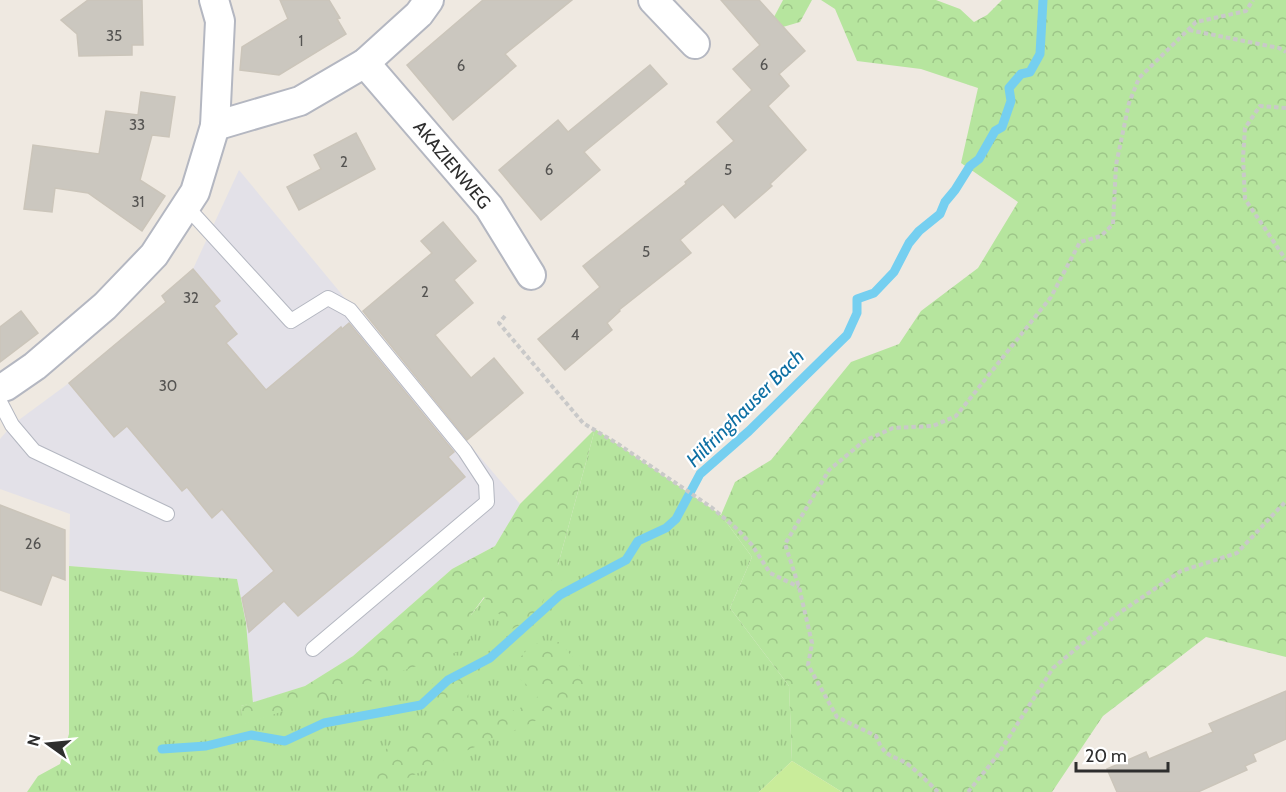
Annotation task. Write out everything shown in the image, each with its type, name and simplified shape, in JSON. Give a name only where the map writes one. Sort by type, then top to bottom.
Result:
[{"type":"street","points":[[0,388],[35,366],[105,306],[154,255],[195,192],[215,126],[220,21],[214,0]]},
{"type":"street","points":[[215,126],[300,101],[365,63],[419,14],[429,0]]},
{"type":"street","points":[[653,0],[695,44]]},
{"type":"street","name":"AKAZIENWEG","points":[[365,63],[489,207],[531,275]]},
{"type":"lane","points":[[186,206],[291,321],[328,298],[350,310],[465,451],[486,483],[487,502],[313,648]]},
{"type":"lane","points":[[0,402],[12,425],[34,451],[167,514]]},
{"type":"path","points":[[938,792],[908,764],[889,756],[880,747],[876,736],[837,717],[808,665],[812,643],[800,587],[785,544],[829,470],[864,441],[893,428],[933,426],[957,416],[1051,297],[1080,242],[1101,236],[1113,224],[1116,165],[1129,103],[1139,78],[1197,22],[1246,11],[1253,0]]},
{"type":"path","points":[[1190,30],[1286,51]]},
{"type":"path","points":[[1286,108],[1260,106],[1245,128],[1243,158],[1245,199],[1286,260]]},
{"type":"path","points":[[505,316],[499,323],[583,423],[711,507],[752,545],[770,573],[800,587]]},
{"type":"path","points":[[968,792],[997,756],[1053,669],[1119,613],[1181,571],[1237,553],[1286,501]]},
{"type":"shaded area","points":[[239,170],[520,504],[495,546],[452,569],[353,656],[305,686],[253,703],[246,623],[237,580],[69,566],[70,514],[0,489],[0,439],[12,425],[69,383],[166,302],[162,296],[193,269]]},
{"type":"green space","points":[[783,0],[812,0],[800,22],[776,29],[774,17]]},
{"type":"green space","points":[[821,0],[936,0],[960,9],[974,22],[987,15],[1002,0],[1286,0],[1286,657],[1206,637],[1103,716],[1052,792],[842,792],[792,761],[789,686],[730,608],[752,557],[721,515],[735,482],[771,460],[851,362],[899,344],[921,311],[978,268],[1018,202],[961,163],[978,88],[921,69],[857,61],[835,9]]},
{"type":"green space","points":[[595,429],[721,515],[752,557],[730,608],[789,686],[792,761],[759,792],[27,792],[38,776],[60,764],[69,734],[69,566],[237,579],[246,623],[253,703],[241,706],[243,724],[390,674],[471,615],[485,597],[558,565]]},
{"type":"green space","points":[[595,429],[558,565],[537,616],[512,629],[484,597],[471,615],[470,648],[242,725],[241,706],[305,686],[353,656],[452,569],[495,546],[520,504]]},
{"type":"green space","points":[[560,642],[592,681],[532,723],[395,784],[379,783],[370,769],[392,742],[434,730],[432,684],[448,673],[467,678],[469,705],[483,723],[532,703],[545,688],[529,687],[517,676],[518,660],[532,644]]},
{"type":"green space","points":[[792,761],[842,792],[759,792]]},
{"type":"building","points":[[88,0],[142,0],[143,45],[132,45],[132,55],[79,56],[77,34],[61,20]]},
{"type":"building","points":[[280,0],[329,0],[346,34],[279,75],[240,70],[242,47],[288,19]]},
{"type":"building","points":[[483,0],[572,0],[505,54],[516,66],[453,120],[407,65]]},
{"type":"building","points":[[721,0],[759,0],[805,51],[779,74],[789,86],[768,106],[806,150],[770,184],[772,186],[735,218],[723,204],[680,240],[691,253],[619,310],[607,323],[612,330],[565,370],[538,339],[600,287],[583,266],[686,184],[685,182],[734,141],[717,122],[752,90],[733,69],[760,45]]},
{"type":"building","points":[[650,65],[667,84],[584,152],[600,170],[541,220],[499,170],[558,120],[568,132]]},
{"type":"building","points":[[141,92],[175,97],[169,137],[152,135],[140,180],[165,196],[142,231],[88,193],[55,188],[52,212],[24,209],[33,145],[99,154],[106,111],[138,115]]},
{"type":"building","points":[[356,133],[375,169],[299,210],[287,187],[321,169],[314,155]]},
{"type":"building","points":[[443,222],[476,261],[454,280],[473,303],[435,335],[471,378],[494,358],[523,393],[467,440],[363,311],[432,253],[421,241]]},
{"type":"building","points":[[193,269],[220,301],[214,306],[237,334],[226,343],[266,390],[341,327],[342,329],[349,323],[454,452],[448,457],[465,477],[298,616],[284,601],[249,632],[242,598],[274,571],[222,509],[212,518],[187,487],[182,491],[127,426],[114,437],[69,383],[166,302],[162,296]]},
{"type":"building","points":[[21,311],[38,333],[0,362],[0,327]]},
{"type":"building","points":[[0,505],[65,530],[65,580],[52,575],[41,605],[0,590]]},
{"type":"building","points":[[1286,691],[1286,739],[1253,754],[1256,761],[1245,766],[1247,770],[1198,792],[1117,792],[1107,769],[1146,752],[1149,759],[1213,732],[1209,724]]},
{"type":"waterway","name":"Hilfringhauser Bach","points":[[162,749],[206,746],[251,735],[285,741],[324,723],[421,705],[448,680],[490,658],[560,595],[626,560],[638,541],[666,528],[676,519],[700,474],[749,431],[847,335],[857,313],[857,299],[874,293],[894,272],[909,243],[919,231],[940,214],[945,202],[970,166],[979,159],[995,131],[1002,127],[1011,101],[1009,88],[1021,74],[1030,72],[1040,54],[1043,0]]}]
